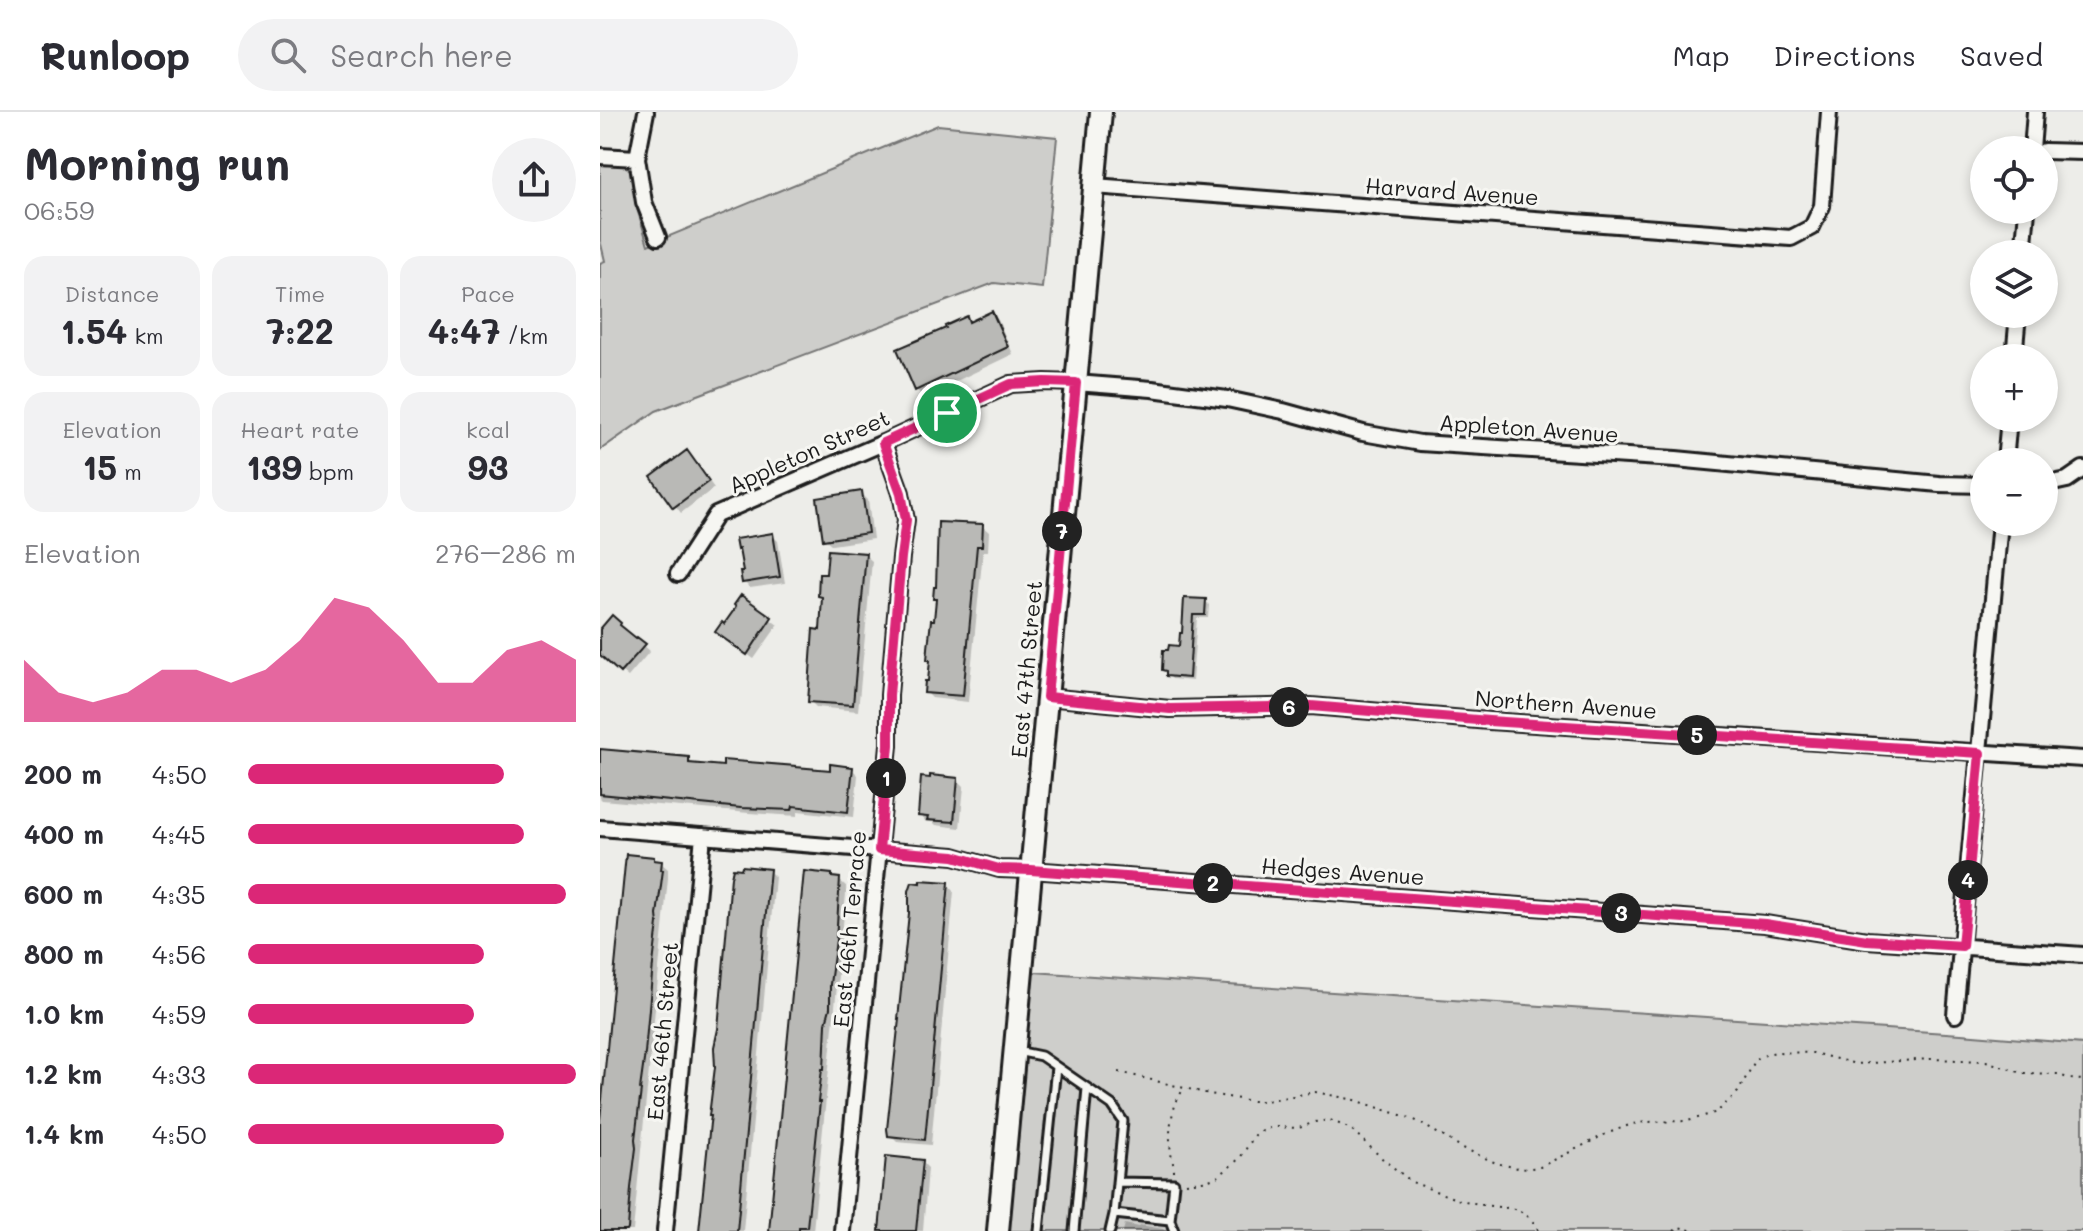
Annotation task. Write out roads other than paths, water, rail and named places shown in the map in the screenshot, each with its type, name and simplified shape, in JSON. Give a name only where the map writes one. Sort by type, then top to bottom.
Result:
[{"type":"main road","name":"East 47th Street","points":[[998,1231],[1101,112]]},
{"type":"street","points":[[646,112],[637,158],[644,202],[658,237]]},
{"type":"street","name":"Harvard Avenue","points":[[1094,186],[1791,238],[1812,227],[1822,206],[1829,112]]},
{"type":"street","points":[[2033,136],[2035,112]]},
{"type":"street","points":[[2058,151],[2083,152]]},
{"type":"street","points":[[600,156],[637,158]]},
{"type":"street","name":"Appleton Street","points":[[678,574],[716,515],[1011,384],[1076,383]]},
{"type":"street","name":"Appleton Avenue","points":[[1076,383],[1227,399],[1363,433],[1420,443],[1676,459],[1970,485]]},
{"type":"street","name":"East 46th Terrace","points":[[842,1231],[889,745],[890,679],[906,520],[901,493],[883,443]]},
{"type":"street","points":[[2058,482],[2067,480],[2083,469]]},
{"type":"street","points":[[1955,1015],[1999,536]]},
{"type":"street","name":"Northern Avenue","points":[[1047,697],[1170,709],[1311,706],[1489,721],[2083,759]]},
{"type":"street","name":"Hedges Avenue","points":[[600,828],[954,856],[999,869],[1765,924],[1867,940],[2083,955]]},
{"type":"street","name":"East 46th Street","points":[[665,1231],[703,836]]},
{"type":"lane","points":[[1015,1050],[1041,1056],[1112,1105],[1123,1121],[1110,1231]]},
{"type":"lane","points":[[1039,1231],[1056,1067]]},
{"type":"lane","points":[[1074,1231],[1087,1088]]},
{"type":"lane","points":[[1117,1182],[1174,1183],[1170,1220],[1174,1231]]},
{"type":"lane","points":[[1114,1214],[1170,1220]]}]
